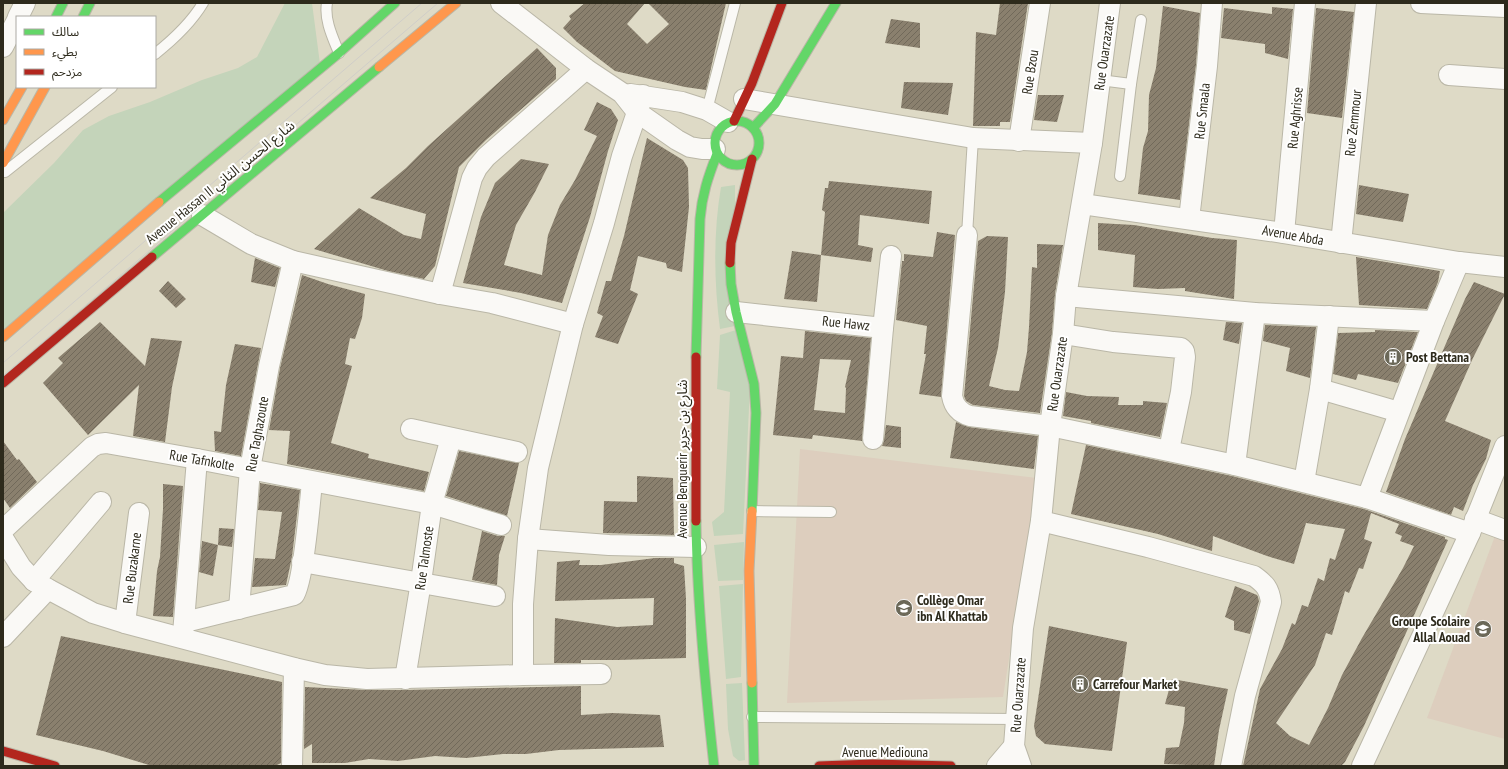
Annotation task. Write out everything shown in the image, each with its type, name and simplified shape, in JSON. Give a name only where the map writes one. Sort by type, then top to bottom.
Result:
[{"type":"main road","points":[[56,16],[63,3]]},
{"type":"main road","name":"Avenue Hassan II شارع الحسن الثاني","points":[[3,337],[128,227],[339,53],[395,3]]},
{"type":"main road","name":"Avenue Hassan II شارع الحسن الثاني","points":[[3,384],[152,255],[456,3]]},
{"type":"main road","points":[[731,122],[752,83],[782,3]]},
{"type":"main road","points":[[753,128],[775,104],[836,3]]},
{"type":"main road","points":[[3,120],[21,88]]},
{"type":"main road","points":[[3,164],[44,88]]},
{"type":"main road","points":[[752,159],[736,165],[725,162],[716,151],[716,136],[723,126],[731,122],[741,121],[753,128],[759,140],[758,147],[752,159],[732,243],[730,263],[731,284],[736,312],[754,384],[756,413],[749,571],[754,766]]},
{"type":"main road","name":"Avenue Benguerir شارع بن جرير","points":[[714,766],[706,697],[696,548],[696,341],[702,198],[716,151]]},
{"type":"main road","points":[[3,750],[55,766]]},
{"type":"main road","name":"Avenue Mediouna","points":[[819,766],[873,764],[951,766]]},
{"type":"street","points":[[19,16],[25,3]]},
{"type":"street","points":[[501,3],[586,69],[640,104],[677,140],[690,147],[716,151]]},
{"type":"street","name":"Rue Bzou","points":[[1019,141],[1040,3]]},
{"type":"street","name":"Rue Ouarzazate","points":[[1021,766],[1014,746],[1023,628],[1041,522],[1050,426],[1063,334],[1066,296],[1092,143],[1110,3]]},
{"type":"street","name":"Rue Smaala","points":[[1189,219],[1206,74],[1212,3]]},
{"type":"street","name":"Rue Aghrisse","points":[[1284,232],[1305,3]]},
{"type":"street","name":"Rue Zemmour","points":[[1341,243],[1366,3]]},
{"type":"street","points":[[1421,3],[1505,7]]},
{"type":"street","points":[[3,47],[16,22]]},
{"type":"street","points":[[440,294],[472,178],[477,168],[486,157],[586,69]]},
{"type":"street","points":[[1449,76],[1505,79]]},
{"type":"street","points":[[744,99],[810,112],[973,138],[1092,143]]},
{"type":"street","points":[[640,104],[682,102],[708,110],[731,122]]},
{"type":"street","points":[[523,675],[523,604],[528,539],[538,468],[572,324],[604,223],[622,156],[640,104]]},
{"type":"street","name":"Avenue Abda","points":[[1082,204],[1284,232],[1341,243],[1460,262],[1505,267]]},
{"type":"street","points":[[202,215],[251,244],[293,261],[440,294],[492,303],[572,324]]},
{"type":"street","points":[[967,235],[952,396],[953,402],[962,414],[1050,426],[1169,450],[1304,482],[1472,526],[1505,530]]},
{"type":"street","name":"Rue Hawz","points":[[736,312],[883,328],[891,256]]},
{"type":"street","name":"Rue Taghazoute","points":[[239,609],[250,469],[270,366],[293,261]]},
{"type":"street","points":[[1367,498],[1434,321],[1460,262]]},
{"type":"street","points":[[1066,296],[1255,313],[1434,321]]},
{"type":"street","points":[[1235,465],[1255,313]]},
{"type":"street","points":[[1304,482],[1320,389],[1329,316]]},
{"type":"street","points":[[873,439],[883,328]]},
{"type":"street","points":[[1063,334],[1113,342],[1181,348],[1184,351],[1185,357],[1181,392],[1169,450]]},
{"type":"street","points":[[1320,389],[1399,412]]},
{"type":"street","points":[[411,429],[517,452]]},
{"type":"street","name":"Rue Talmoste","points":[[405,679],[432,504],[451,438]]},
{"type":"street","name":"Rue Tafnkolte","points":[[3,530],[92,447],[98,444],[114,444],[432,504],[501,525]]},
{"type":"street","points":[[1362,766],[1472,526],[1505,448]]},
{"type":"street","points":[[184,630],[197,459]]},
{"type":"street","points":[[184,630],[239,609],[292,596],[298,590],[312,482]]},
{"type":"street","points":[[3,637],[101,502]]},
{"type":"street","name":"Rue Buzakarne","points":[[125,623],[139,513]]},
{"type":"street","points":[[1041,522],[1148,547],[1254,576],[1265,584],[1270,593],[1271,602],[1245,696],[1231,766]]},
{"type":"street","points":[[3,538],[21,567],[41,585],[93,612],[125,623],[184,630],[294,668],[326,675],[367,679],[601,674]]},
{"type":"street","points":[[528,539],[608,545],[696,548]]},
{"type":"street","points":[[302,562],[495,596]]},
{"type":"street","points":[[292,766],[294,668]]},
{"type":"street","name":"Rue Ouarzazate","points":[[997,766],[1014,746]]},
{"type":"lane","points":[[87,11],[99,3]]},
{"type":"lane","points":[[156,53],[168,44],[194,18],[204,3]]},
{"type":"lane","points":[[327,3],[326,9],[330,33],[339,53]]},
{"type":"lane","points":[[708,110],[735,3]]},
{"type":"lane","points":[[1120,176],[1131,84],[1141,20]]},
{"type":"lane","points":[[1100,80],[1131,84]]},
{"type":"lane","points":[[3,174],[111,88]]},
{"type":"lane","points":[[967,235],[973,138]]},
{"type":"lane","points":[[752,511],[831,512]]},
{"type":"lane","points":[[752,716],[1016,719]]},
{"type":"shaded area","name":"Collège Omar ibn Al Khattab","points":[[800,449],[1037,478],[1003,697],[787,703]]},
{"type":"shaded area","name":"Groupe Scolaire Allal Aouad","points":[[1495,536],[1505,540],[1505,739],[1427,718]]},
{"type":"green space","points":[[285,3],[312,3],[320,64],[3,330],[3,213],[54,163],[83,130],[109,116],[150,102],[202,80],[238,68],[257,57]]},
{"type":"green space","points":[[735,185],[735,326],[720,329],[716,294],[715,258],[718,204],[721,187]]},
{"type":"green space","points":[[736,330],[750,387],[743,534],[714,536],[712,522],[724,512],[730,392],[717,389],[720,335]]},
{"type":"green space","points":[[744,542],[743,580],[718,581],[714,545]]},
{"type":"green space","points":[[743,584],[741,677],[726,679],[719,586]]},
{"type":"green space","points":[[742,683],[745,760],[739,761],[733,756],[728,729],[726,684]]},
{"type":"building","points":[[585,3],[645,3],[627,24],[647,44],[669,24],[648,3],[726,3],[706,90],[685,87],[615,71],[577,42],[563,28],[571,19],[569,16]]},
{"type":"building","points":[[1000,3],[1028,3],[1010,122],[1000,122],[1000,126],[973,126],[976,32],[996,35]]},
{"type":"building","points":[[1163,6],[1200,13],[1196,65],[1180,200],[1138,194],[1143,148],[1148,131],[1149,95],[1156,68]]},
{"type":"building","points":[[1272,7],[1293,9],[1288,59],[1265,53],[1265,44],[1221,38],[1224,8],[1272,14]]},
{"type":"building","points":[[1316,8],[1354,12],[1342,118],[1307,113]]},
{"type":"building","points":[[891,19],[920,23],[920,48],[885,43]]},
{"type":"building","points":[[537,48],[556,68],[556,79],[486,140],[459,167],[435,266],[424,279],[388,271],[314,249],[359,208],[404,235],[421,239],[426,214],[370,198],[406,168],[428,146]]},
{"type":"building","points":[[904,82],[953,83],[948,115],[901,108]]},
{"type":"building","points":[[1038,95],[1064,95],[1057,122],[1034,120]]},
{"type":"building","points":[[597,102],[611,109],[618,120],[590,217],[562,303],[521,293],[463,283],[481,217],[495,183],[521,159],[549,164],[516,225],[504,265],[542,275],[548,235],[560,205],[575,180],[597,136],[584,130]]},
{"type":"building","points":[[647,138],[683,160],[688,168],[689,207],[682,272],[667,268],[666,263],[638,256],[630,290],[638,294],[618,344],[595,337],[603,316],[597,313],[606,281],[611,281],[624,236]]},
{"type":"building","points":[[829,181],[932,191],[929,224],[860,215],[858,245],[873,248],[871,262],[821,255],[825,212],[822,210],[825,188],[828,188]]},
{"type":"building","points":[[1359,185],[1409,194],[1403,222],[1356,214]]},
{"type":"building","points":[[1098,223],[1134,225],[1212,238],[1237,240],[1234,299],[1185,291],[1185,288],[1158,289],[1133,287],[1135,255],[1098,250]]},
{"type":"building","points":[[937,232],[955,235],[941,397],[919,394],[926,354],[924,354],[927,326],[896,320],[904,254],[933,257]]},
{"type":"building","points":[[987,236],[1008,237],[1005,292],[998,348],[989,386],[1005,390],[1019,391],[1027,352],[1032,267],[1037,268],[1037,244],[1063,245],[1055,294],[1052,333],[1040,413],[973,405],[966,401],[964,396],[978,241]]},
{"type":"building","points":[[792,251],[821,255],[817,302],[784,299]]},
{"type":"building","points":[[1356,257],[1440,271],[1438,282],[1427,309],[1359,305]]},
{"type":"building","points":[[255,258],[280,268],[275,287],[251,282]]},
{"type":"building","points":[[302,275],[365,294],[362,318],[355,339],[350,338],[345,364],[352,366],[331,443],[369,454],[368,458],[429,472],[424,491],[287,464],[290,431],[269,430],[280,368]]},
{"type":"building","points":[[168,281],[186,299],[176,308],[159,291]]},
{"type":"building","points":[[1474,282],[1505,294],[1473,358],[1445,421],[1491,440],[1486,459],[1473,485],[1463,511],[1454,507],[1451,515],[1386,492],[1405,439],[1465,299]]},
{"type":"building","points":[[100,322],[145,366],[151,338],[182,341],[172,387],[165,442],[133,436],[139,385],[88,435],[43,383],[63,363],[58,358]]},
{"type":"building","points":[[1226,322],[1242,323],[1239,344],[1223,340]]},
{"type":"building","points":[[1265,325],[1316,327],[1310,378],[1286,371],[1290,348],[1263,341]]},
{"type":"building","points":[[1375,330],[1418,332],[1398,383],[1358,374],[1356,380],[1333,374],[1338,333],[1375,332]]},
{"type":"building","points":[[805,331],[871,338],[862,441],[813,435],[812,439],[773,435],[781,356],[803,358]],"holes":[[[820,359],[851,360],[845,387],[845,413],[814,410]]]},
{"type":"building","points":[[235,344],[261,348],[241,456],[215,451],[214,431],[221,432],[226,385]]},
{"type":"building","points":[[1066,392],[1087,396],[1119,397],[1118,405],[1143,405],[1143,401],[1167,403],[1160,437],[1063,416]]},
{"type":"building","points":[[956,422],[969,427],[1038,436],[1034,469],[950,458]]},
{"type":"building","points":[[886,425],[901,427],[901,448],[882,446]]},
{"type":"building","points":[[3,441],[17,460],[19,459],[37,482],[10,508],[3,498]]},
{"type":"building","points":[[1086,445],[1232,476],[1364,509],[1445,537],[1445,539],[1448,540],[1364,726],[1345,762],[1341,766],[1243,766],[1260,689],[1282,649],[1292,623],[1295,625],[1302,605],[1308,607],[1318,578],[1324,581],[1330,558],[1335,560],[1345,529],[1306,523],[1294,564],[1267,556],[1213,536],[1212,551],[1158,534],[1071,514]],"holes":[[[1371,513],[1399,524],[1395,533],[1402,536],[1400,541],[1414,546],[1342,675],[1328,708],[1309,745],[1290,736],[1276,723],[1315,665],[1326,633],[1332,635],[1345,591],[1349,593],[1359,568],[1363,569],[1372,542],[1364,539]]]},
{"type":"building","points":[[459,451],[519,463],[507,516],[446,496]]},
{"type":"building","points":[[637,476],[673,478],[674,535],[603,533],[604,501],[637,502]]},
{"type":"building","points":[[260,483],[300,490],[292,557],[286,585],[252,587],[255,558],[275,559],[282,512],[258,510]]},
{"type":"building","points":[[163,484],[183,486],[173,617],[153,616],[157,571],[160,557]]},
{"type":"building","points":[[219,528],[234,529],[232,547],[218,545]]},
{"type":"building","points":[[482,531],[498,536],[505,536],[499,555],[497,585],[472,580]]},
{"type":"building","points":[[202,541],[218,545],[213,576],[199,572]]},
{"type":"building","points":[[655,558],[674,558],[674,563],[684,566],[686,599],[686,658],[581,660],[581,663],[554,663],[555,618],[617,627],[653,625],[654,598],[555,601],[557,562],[580,560],[579,565],[601,565]]},
{"type":"building","points":[[1235,586],[1257,595],[1258,597],[1259,601],[1250,634],[1234,630],[1234,621],[1225,617]]},
{"type":"building","name":"Carrefour Market","points":[[1049,626],[1127,642],[1112,751],[1045,744],[1036,736],[1034,726]]},
{"type":"building","points":[[61,636],[282,682],[281,763],[275,766],[149,765],[103,751],[36,735]]},
{"type":"building","points":[[1172,679],[1228,689],[1219,730],[1214,766],[1164,764],[1166,748],[1179,747],[1184,723],[1185,707],[1165,704]]},
{"type":"building","points":[[581,686],[581,715],[612,713],[660,715],[664,747],[559,750],[466,758],[435,756],[398,761],[369,759],[345,763],[312,763],[312,744],[304,749],[305,687],[404,690]]},
{"type":"tram line","points":[[3,363],[422,3]]},
{"type":"tram line","points":[[3,376],[438,3]]},
{"type":"traffic: fast","points":[[56,16],[63,3]]},
{"type":"traffic: fast","points":[[84,16],[90,3]]},
{"type":"traffic: fast","points":[[159,202],[339,53],[395,3]]},
{"type":"traffic: fast","points":[[753,128],[775,104],[836,3]]},
{"type":"traffic: fast","points":[[152,257],[379,67]]},
{"type":"traffic: fast","points":[[733,121],[741,121],[753,127],[759,139],[759,143],[759,147],[753,159],[741,165],[733,165],[721,159],[715,147],[715,139],[721,127],[733,121]]},
{"type":"traffic: fast","points":[[696,357],[700,219],[706,186],[717,154]]},
{"type":"traffic: fast","points":[[730,263],[731,284],[736,312],[754,384],[756,413],[752,511]]},
{"type":"traffic: fast","points":[[696,521],[702,644],[714,766]]},
{"type":"traffic: fast","points":[[752,683],[754,766]]},
{"type":"traffic: slow","points":[[379,67],[456,3]]},
{"type":"traffic: slow","points":[[3,120],[21,88]]},
{"type":"traffic: slow","points":[[3,163],[44,88]]},
{"type":"traffic: slow","points":[[3,337],[159,202]]},
{"type":"traffic: slow","points":[[752,511],[749,571],[752,683]]},
{"type":"traffic: jam","points":[[734,121],[752,83],[782,3]]},
{"type":"traffic: jam","points":[[730,263],[731,243],[752,159]]},
{"type":"traffic: jam","points":[[3,383],[152,257]]},
{"type":"traffic: jam","points":[[696,357],[696,521]]},
{"type":"traffic: jam","points":[[3,751],[55,766]]},
{"type":"traffic: jam","points":[[819,766],[873,764],[951,766]]},
{"type":"place","name":"Post Bettana","points":[[1393,357]]},
{"type":"place","name":"Collège Omar ibn Al Khattab","points":[[904,608]]},
{"type":"place","name":"Groupe Scolaire Allal Aouad","points":[[1483,629]]},
{"type":"place","name":"Carrefour Market","points":[[1080,684]]}]
